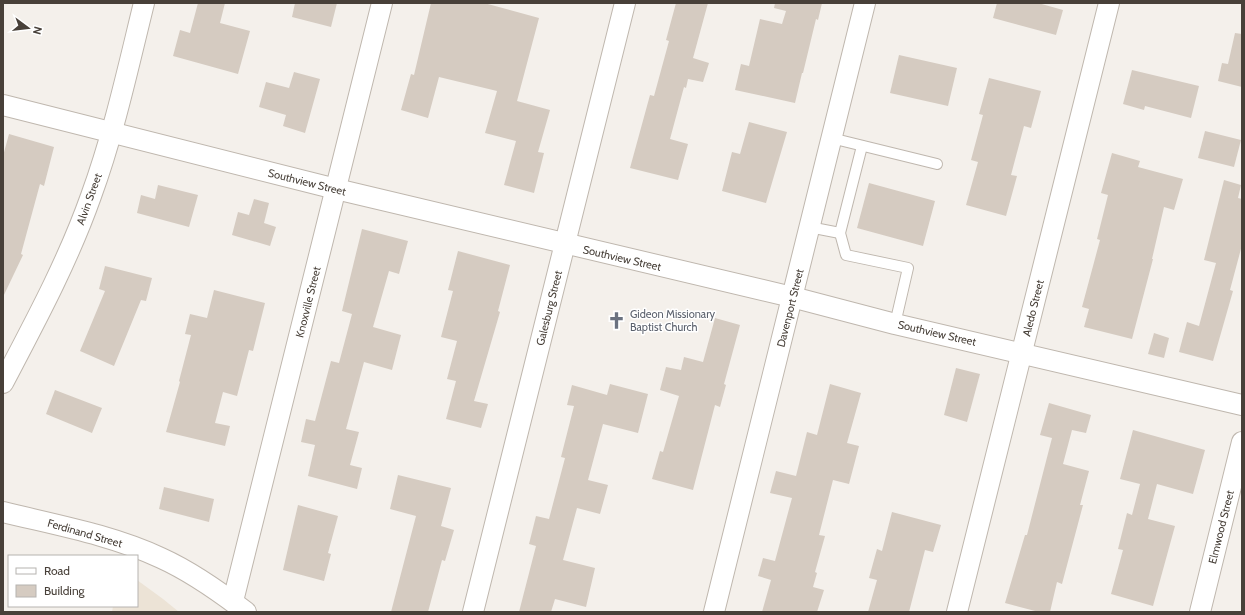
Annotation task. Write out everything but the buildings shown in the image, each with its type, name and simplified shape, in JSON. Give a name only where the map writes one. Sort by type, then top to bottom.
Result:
[{"type":"street","name":"Alvin Street","points":[[3,383],[53,286],[75,239],[91,196],[112,132],[144,3]]},
{"type":"street","name":"Knoxville Street","points":[[239,607],[336,189],[382,3]]},
{"type":"street","name":"Galesburg Street","points":[[473,612],[625,3]]},
{"type":"street","name":"Davenport Street","points":[[714,612],[865,3]]},
{"type":"street","name":"Aledo Street","points":[[957,612],[1108,3]]},
{"type":"street","name":"Southview Street","points":[[3,105],[336,189],[792,297],[895,324],[1242,405]]},
{"type":"street","name":"Elmwood Street","points":[[1200,612],[1242,442]]},
{"type":"street","name":"Ferdinand Street","points":[[3,512],[81,531],[124,544],[161,558],[192,574],[239,607]]},
{"type":"lane","points":[[831,138],[937,164]]},
{"type":"lane","points":[[862,146],[840,233],[846,255],[908,268],[895,324]]},
{"type":"lane","points":[[809,227],[840,233]]},
{"type":"shaded area","points":[[138,581],[179,612],[112,612],[113,607],[138,607]]},
{"type":"place","name":"Gideon Missionary Baptist Church","points":[[617,320]]}]
